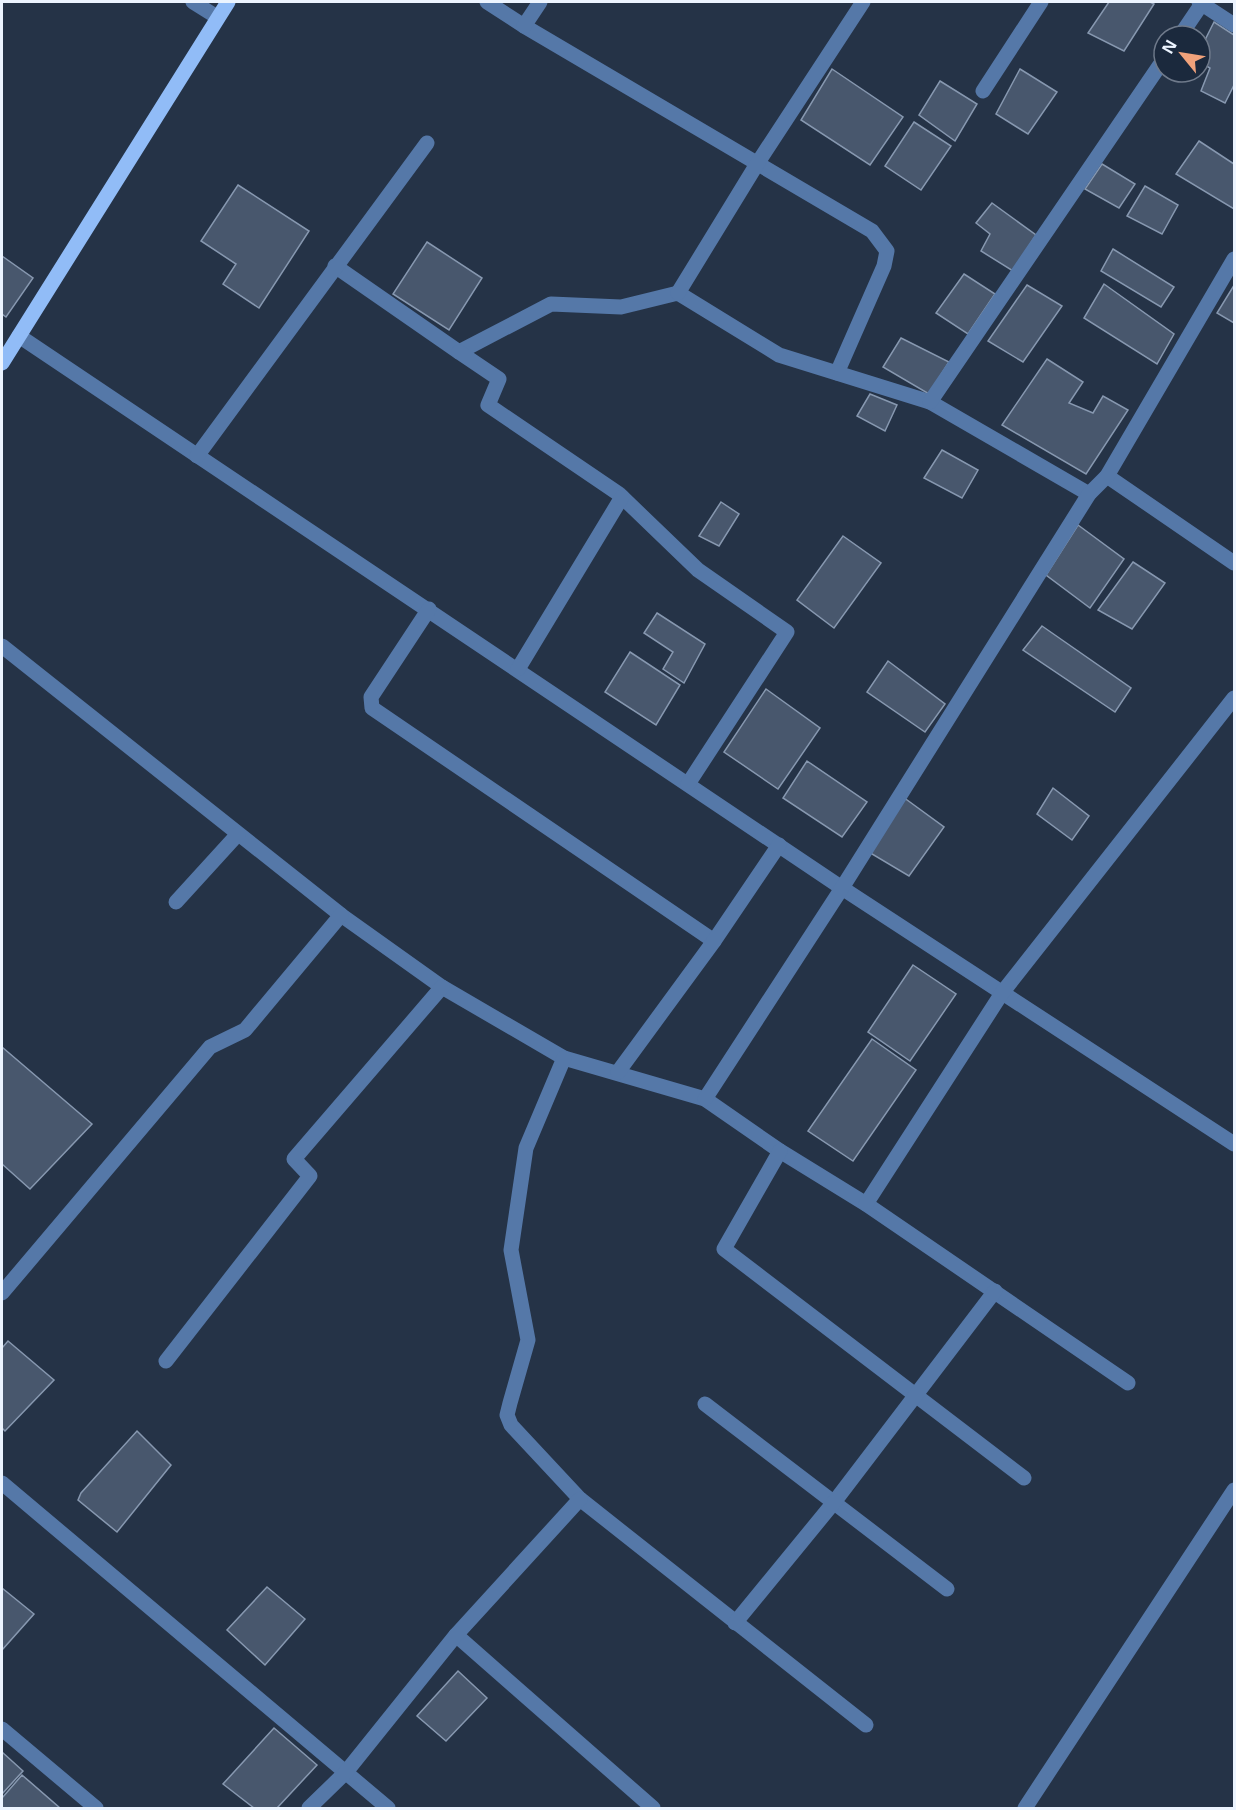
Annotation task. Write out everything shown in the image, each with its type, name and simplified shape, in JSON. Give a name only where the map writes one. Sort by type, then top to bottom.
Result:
[{"type":"main road","points":[[2,363],[228,2]]},
{"type":"street","points":[[194,2],[217,17]]},
{"type":"street","points":[[487,2],[872,231],[888,251],[884,266],[837,373]]},
{"type":"street","points":[[524,26],[540,2]]},
{"type":"street","points":[[678,294],[757,164],[863,2]]},
{"type":"street","points":[[982,91],[1041,2]]},
{"type":"street","points":[[1187,24],[1201,2],[1234,25]]},
{"type":"street","points":[[930,402],[1152,77]]},
{"type":"street","points":[[197,456],[427,143]]},
{"type":"street","points":[[705,1099],[842,888],[1089,494],[1107,476],[1234,259]]},
{"type":"street","points":[[335,266],[499,379],[488,405],[622,497],[698,570],[787,632],[688,784]]},
{"type":"street","points":[[459,352],[551,304],[621,307],[678,294],[779,355],[930,402],[1089,494]]},
{"type":"street","points":[[19,336],[842,888],[1234,1144]]},
{"type":"street","points":[[1107,476],[1234,563]]},
{"type":"street","points":[[518,669],[622,497]]},
{"type":"street","points":[[429,609],[371,697],[372,708],[714,941]]},
{"type":"street","points":[[3,650],[341,915],[442,987],[564,1058],[705,1099],[780,1151],[866,1204],[1128,1383]]},
{"type":"street","points":[[866,1204],[1002,993],[1234,698]]},
{"type":"street","points":[[176,902],[238,834]]},
{"type":"street","points":[[618,1072],[714,941],[779,845]]},
{"type":"street","points":[[2,1293],[210,1047],[245,1030],[341,915]]},
{"type":"street","points":[[166,1361],[310,1176],[294,1159],[442,987]]},
{"type":"street","points":[[564,1058],[526,1148],[510,1250],[528,1340],[507,1415],[511,1425],[580,1499],[866,1725]]},
{"type":"street","points":[[780,1151],[724,1249],[1024,1478]]},
{"type":"street","points":[[735,1623],[835,1501],[995,1291]]},
{"type":"street","points":[[705,1404],[835,1501],[947,1589]]},
{"type":"street","points":[[2,1483],[388,1809]]},
{"type":"street","points":[[1025,1809],[1234,1490]]},
{"type":"street","points":[[309,1809],[346,1772],[456,1635],[580,1499]]},
{"type":"street","points":[[456,1635],[653,1809]]},
{"type":"street","points":[[2,1729],[96,1809]]},
{"type":"building","points":[[1109,2],[1150,2],[1154,4],[1124,51],[1088,33]]},
{"type":"building","points":[[1214,22],[1234,35],[1234,85],[1225,103],[1201,91],[1204,84],[1212,84],[1212,26]]},
{"type":"building","points":[[832,69],[903,117],[870,165],[801,120]]},
{"type":"building","points":[[1020,69],[1057,92],[1028,134],[996,114]]},
{"type":"building","points":[[940,81],[977,104],[955,141],[919,115]]},
{"type":"building","points":[[914,122],[951,146],[921,190],[885,166]]},
{"type":"building","points":[[1199,141],[1234,164],[1234,209],[1176,174]]},
{"type":"building","points":[[1102,164],[1135,184],[1119,208],[1085,189]]},
{"type":"building","points":[[238,185],[309,231],[259,308],[223,284],[236,264],[201,241]]},
{"type":"building","points":[[1145,186],[1178,205],[1162,234],[1127,216]]},
{"type":"building","points":[[992,203],[1036,235],[1013,271],[981,251],[990,234],[976,223]]},
{"type":"building","points":[[427,242],[482,278],[449,330],[393,294]]},
{"type":"building","points":[[1113,249],[1174,287],[1161,307],[1101,271]]},
{"type":"building","points":[[2,256],[33,278],[6,317],[2,314]]},
{"type":"building","points":[[964,274],[995,294],[968,334],[936,313]]},
{"type":"building","points":[[1104,284],[1174,334],[1157,364],[1084,318]]},
{"type":"building","points":[[1027,285],[1062,306],[1023,362],[988,341]]},
{"type":"building","points":[[1234,288],[1234,323],[1217,313]]},
{"type":"building","points":[[901,338],[949,362],[929,394],[883,367]]},
{"type":"building","points":[[1047,359],[1083,382],[1069,403],[1093,413],[1103,396],[1128,410],[1086,474],[1002,425]]},
{"type":"building","points":[[870,394],[897,405],[885,431],[857,416]]},
{"type":"building","points":[[942,450],[978,470],[962,498],[924,478]]},
{"type":"building","points":[[721,502],[739,514],[719,546],[699,536]]},
{"type":"building","points":[[1078,525],[1124,559],[1090,608],[1046,575]]},
{"type":"building","points":[[843,536],[881,563],[834,628],[797,600]]},
{"type":"building","points":[[1133,562],[1165,583],[1132,629],[1098,610]]},
{"type":"building","points":[[657,613],[705,644],[684,683],[663,669],[673,652],[644,633]]},
{"type":"building","points":[[1042,626],[1131,688],[1115,712],[1023,650]]},
{"type":"building","points":[[630,652],[680,685],[656,725],[605,692]]},
{"type":"building","points":[[888,661],[945,704],[925,732],[867,692]]},
{"type":"building","points":[[766,689],[820,728],[778,789],[724,752]]},
{"type":"building","points":[[807,761],[867,802],[842,837],[783,798]]},
{"type":"building","points":[[1053,788],[1089,816],[1072,840],[1037,814]]},
{"type":"building","points":[[903,797],[944,827],[909,876],[867,851]]},
{"type":"building","points":[[913,965],[956,994],[910,1061],[868,1032]]},
{"type":"building","points":[[872,1039],[916,1070],[853,1161],[808,1131]]},
{"type":"building","points":[[2,1047],[92,1124],[30,1189],[2,1164]]},
{"type":"building","points":[[8,1341],[54,1380],[5,1431],[2,1428],[2,1348]]},
{"type":"building","points":[[137,1431],[171,1465],[117,1532],[78,1500],[81,1493]]},
{"type":"building","points":[[267,1587],[305,1619],[265,1665],[227,1630]]},
{"type":"building","points":[[2,1588],[34,1614],[2,1650]]},
{"type":"building","points":[[458,1671],[487,1698],[446,1741],[417,1716]]},
{"type":"building","points":[[274,1728],[317,1765],[277,1808],[254,1808],[223,1784]]},
{"type":"building","points":[[2,1752],[23,1771],[2,1794]]},
{"type":"building","points":[[22,1775],[60,1808],[2,1808],[2,1798]]}]
